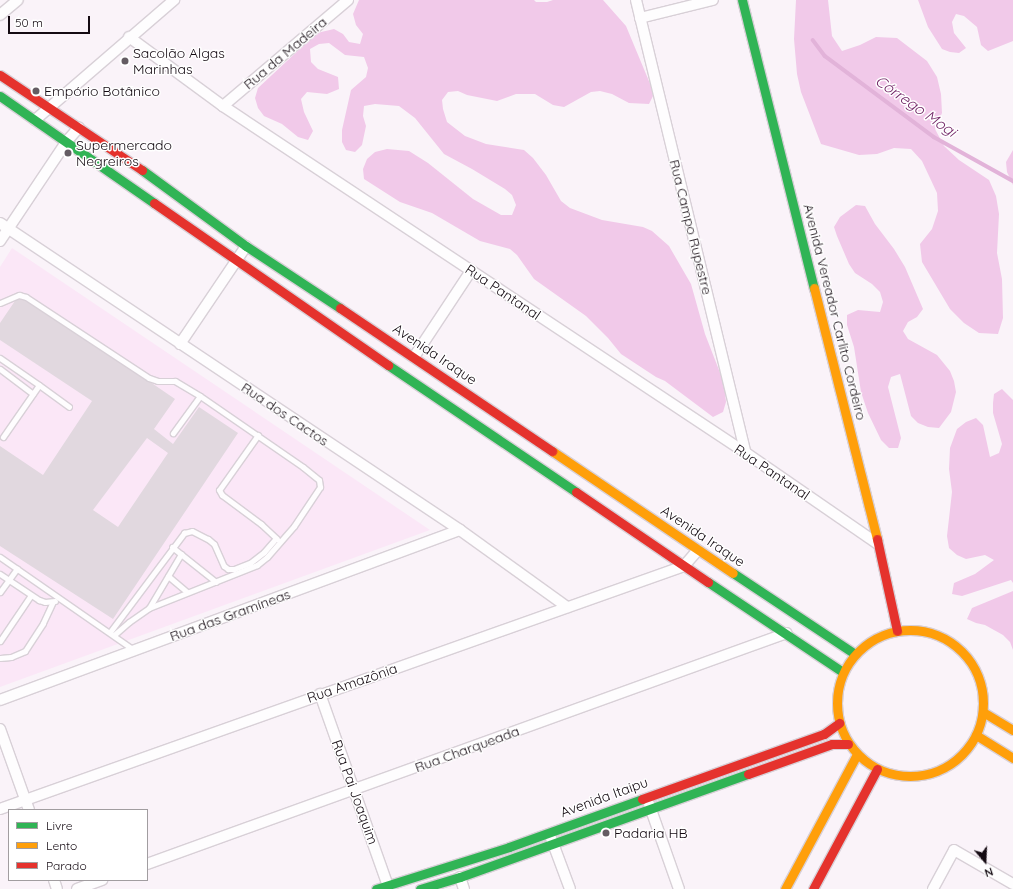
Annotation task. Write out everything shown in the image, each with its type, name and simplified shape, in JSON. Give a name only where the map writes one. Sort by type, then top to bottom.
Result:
[{"type":"street","points":[[0,15],[18,0]]},
{"type":"street","points":[[36,120],[129,37],[174,0]]},
{"type":"street","name":"Rua da Madeira","points":[[222,106],[348,0]]},
{"type":"street","name":"Rua Campo Rupestre","points":[[636,0],[746,453]]},
{"type":"street","points":[[640,18],[713,0]]},
{"type":"street","name":"Avenida Vereador Carlito Cordeiro","points":[[742,0],[878,544],[897,631]]},
{"type":"street","name":"Rua Pantanal","points":[[129,37],[222,106],[746,453],[878,544]]},
{"type":"street","name":"Avenida Iraque","points":[[0,75],[166,186],[246,246],[414,356],[698,550],[855,654]]},
{"type":"street","points":[[0,96],[67,141],[236,261],[684,566],[788,633],[843,672]]},
{"type":"street","points":[[0,241],[4,226],[79,127]]},
{"type":"street","name":"Rua dos Cactos","points":[[4,226],[460,530],[567,607]]},
{"type":"street","points":[[180,344],[246,246]]},
{"type":"street","points":[[414,356],[471,271]]},
{"type":"street","name":"Rua das Gramíneas","points":[[0,700],[460,530]]},
{"type":"street","name":"Rua Amazônia","points":[[0,809],[320,694],[684,566],[698,550]]},
{"type":"street","points":[[913,630],[929,632],[944,638],[958,647],[977,672],[982,688],[983,712],[976,735],[966,751],[956,760],[934,773],[915,777],[895,775],[877,769],[857,754],[848,744],[839,723],[836,708],[837,695],[843,672],[855,654],[867,643],[881,636],[897,631],[913,630]]},
{"type":"street","name":"Rua Charqueada","points":[[148,864],[788,633]]},
{"type":"street","name":"Rua Pai Joaquim","points":[[320,694],[389,887]]},
{"type":"street","points":[[983,712],[1013,730]]},
{"type":"street","name":"Avenida Itaipu","points":[[376,889],[389,887],[509,847],[824,734],[839,723]]},
{"type":"street","points":[[0,729],[29,809]]},
{"type":"street","points":[[976,735],[1013,758]]},
{"type":"street","name":"Avenida Itaipu","points":[[420,889],[460,877],[554,844],[832,744],[848,744]]},
{"type":"street","points":[[785,889],[857,754]]},
{"type":"street","points":[[813,889],[877,769]]},
{"type":"street","points":[[646,797],[679,889]]},
{"type":"street","points":[[549,832],[570,889]]},
{"type":"street","points":[[933,889],[954,850],[1013,884]]},
{"type":"street","points":[[460,877],[464,889]]},
{"type":"street","points":[[77,889],[99,881]]},
{"type":"lane","points":[[0,303],[19,295],[26,297],[149,378],[158,381],[175,381],[200,396],[258,435],[319,480],[320,487],[294,526],[281,542],[257,565],[149,608],[112,634]]},
{"type":"lane","points":[[0,358],[69,407]]},
{"type":"lane","points":[[0,370],[33,394]]},
{"type":"lane","points":[[3,437],[39,385]]},
{"type":"lane","points":[[173,433],[200,396]]},
{"type":"lane","points":[[258,435],[219,490],[222,495],[281,542]]},
{"type":"lane","points":[[112,634],[172,547],[184,533],[192,531],[200,534],[214,544],[224,566],[228,569],[234,569],[250,564],[276,538]]},
{"type":"lane","points":[[172,547],[216,582]]},
{"type":"lane","points":[[149,608],[181,554]]},
{"type":"lane","points":[[0,557],[135,650]]},
{"type":"lane","points":[[0,592],[17,569]]},
{"type":"lane","points":[[0,574],[31,595],[45,602],[62,600]]},
{"type":"lane","points":[[168,576],[187,592]]},
{"type":"lane","points":[[0,641],[31,595]]},
{"type":"lane","points":[[0,658],[11,657],[25,651],[44,623],[53,602]]},
{"type":"shaded area","points":[[359,0],[534,0],[536,2],[547,2],[553,0],[603,0],[626,26],[651,86],[653,96],[649,104],[629,103],[612,94],[600,91],[591,92],[564,107],[553,105],[535,94],[516,94],[497,101],[467,95],[458,91],[448,92],[442,100],[443,109],[447,122],[465,136],[486,144],[524,150],[533,158],[546,175],[561,201],[570,208],[602,220],[643,227],[652,231],[669,246],[691,284],[705,334],[724,383],[726,402],[723,412],[713,417],[665,381],[656,377],[621,354],[608,338],[586,316],[534,279],[517,255],[510,249],[480,241],[432,213],[400,202],[364,179],[363,169],[367,159],[375,152],[387,149],[409,151],[428,163],[473,199],[501,215],[512,215],[516,205],[512,195],[505,189],[444,154],[415,118],[399,106],[375,104],[364,106],[363,116],[366,126],[362,145],[355,152],[346,150],[342,142],[342,130],[351,90],[366,77],[368,68],[364,57],[345,55],[329,43],[319,44],[310,49],[311,62],[318,69],[338,77],[339,89],[327,94],[307,92],[301,99],[304,112],[313,131],[308,140],[298,137],[282,124],[264,116],[258,108],[255,98],[258,88],[317,33],[334,29],[343,34],[349,42],[360,44],[363,34],[356,25],[353,14]]},
{"type":"shaded area","points":[[796,0],[828,0],[832,36],[842,51],[860,45],[876,37],[897,38],[927,61],[937,77],[941,94],[942,113],[935,129],[944,146],[959,160],[989,180],[996,196],[999,214],[997,253],[1002,279],[1003,318],[998,334],[979,333],[964,323],[950,309],[922,262],[920,244],[932,229],[938,211],[937,193],[922,161],[911,149],[894,148],[877,154],[859,155],[821,144],[801,92],[797,74],[794,39]]},
{"type":"shaded area","points":[[918,0],[1013,0],[1013,41],[988,51],[981,45],[977,27],[964,16],[956,14],[952,22],[954,33],[966,48],[959,53],[942,49],[928,27]]},
{"type":"shaded area","points":[[1013,150],[1013,185],[1007,172],[1006,162]]},
{"type":"shaded area","points":[[856,205],[865,206],[875,224],[894,249],[905,267],[923,309],[917,317],[908,322],[903,331],[908,339],[937,355],[950,371],[956,392],[951,412],[939,428],[928,427],[918,423],[911,416],[900,374],[891,377],[888,387],[901,438],[898,448],[889,448],[881,440],[868,413],[861,392],[854,347],[847,325],[847,315],[858,310],[880,312],[883,302],[880,292],[872,284],[855,273],[849,264],[834,227],[840,217]]},
{"type":"shaded area","points":[[12,248],[430,530],[0,687],[0,267]]},
{"type":"shaded area","points":[[1002,389],[1013,400],[1013,583],[1011,580],[962,596],[952,594],[954,583],[975,574],[994,560],[985,555],[966,559],[957,555],[949,548],[947,536],[952,492],[949,469],[950,448],[957,429],[966,422],[976,418],[983,425],[990,457],[999,453],[1002,444],[993,413],[993,403],[994,394]]},
{"type":"shaded area","points":[[1013,591],[1013,650],[1010,642],[1003,635],[985,625],[967,619],[972,608]]},
{"type":"building","points":[[19,295],[26,297],[175,399],[154,429],[173,444],[199,407],[238,433],[113,619],[0,546],[0,446],[43,475],[92,401],[0,340],[0,323]],"holes":[[[147,438],[168,453],[118,527],[93,510]]]},
{"type":"waterway","name":"Córrego Mogi","points":[[813,40],[825,56],[934,137],[1013,181]]},
{"type":"traffic: fast","points":[[742,0],[814,288]]},
{"type":"traffic: fast","points":[[0,96],[154,203]]},
{"type":"traffic: fast","points":[[142,170],[246,246],[340,308]]},
{"type":"traffic: fast","points":[[388,365],[576,492]]},
{"type":"traffic: fast","points":[[733,573],[855,654]]},
{"type":"traffic: fast","points":[[708,582],[843,672]]},
{"type":"traffic: fast","points":[[420,889],[460,877],[748,774]]},
{"type":"traffic: fast","points":[[376,889],[509,847],[642,799]]},
{"type":"traffic: slow","points":[[814,288],[877,539]]},
{"type":"traffic: slow","points":[[552,451],[733,573]]},
{"type":"traffic: slow","points":[[903,630],[917,630],[945,638],[962,651],[975,668],[978,675],[982,689],[983,703],[982,717],[978,731],[971,744],[962,755],[945,768],[938,771],[917,776],[903,776],[875,768],[858,755],[853,749],[842,731],[837,710],[837,696],[845,668],[858,651],[864,646],[882,635],[903,630]]},
{"type":"traffic: slow","points":[[983,712],[1013,730]]},
{"type":"traffic: slow","points":[[976,735],[1013,758]]},
{"type":"traffic: slow","points":[[785,889],[857,754]]},
{"type":"traffic: jam","points":[[0,75],[142,170]]},
{"type":"traffic: jam","points":[[154,203],[388,365]]},
{"type":"traffic: jam","points":[[340,308],[552,451]]},
{"type":"traffic: jam","points":[[576,492],[708,582]]},
{"type":"traffic: jam","points":[[877,539],[897,631]]},
{"type":"traffic: jam","points":[[642,799],[824,734],[839,723]]},
{"type":"traffic: jam","points":[[748,774],[832,744],[848,744]]},
{"type":"traffic: jam","points":[[813,889],[877,769]]},
{"type":"place","name":"Sacolão Algas Marinhas","points":[[125,61]]},
{"type":"place","name":"Empório Botânico","points":[[36,91]]},
{"type":"place","name":"Supermercado Negreiros","points":[[68,153]]},
{"type":"place","name":"Padaria HB","points":[[606,833]]}]
